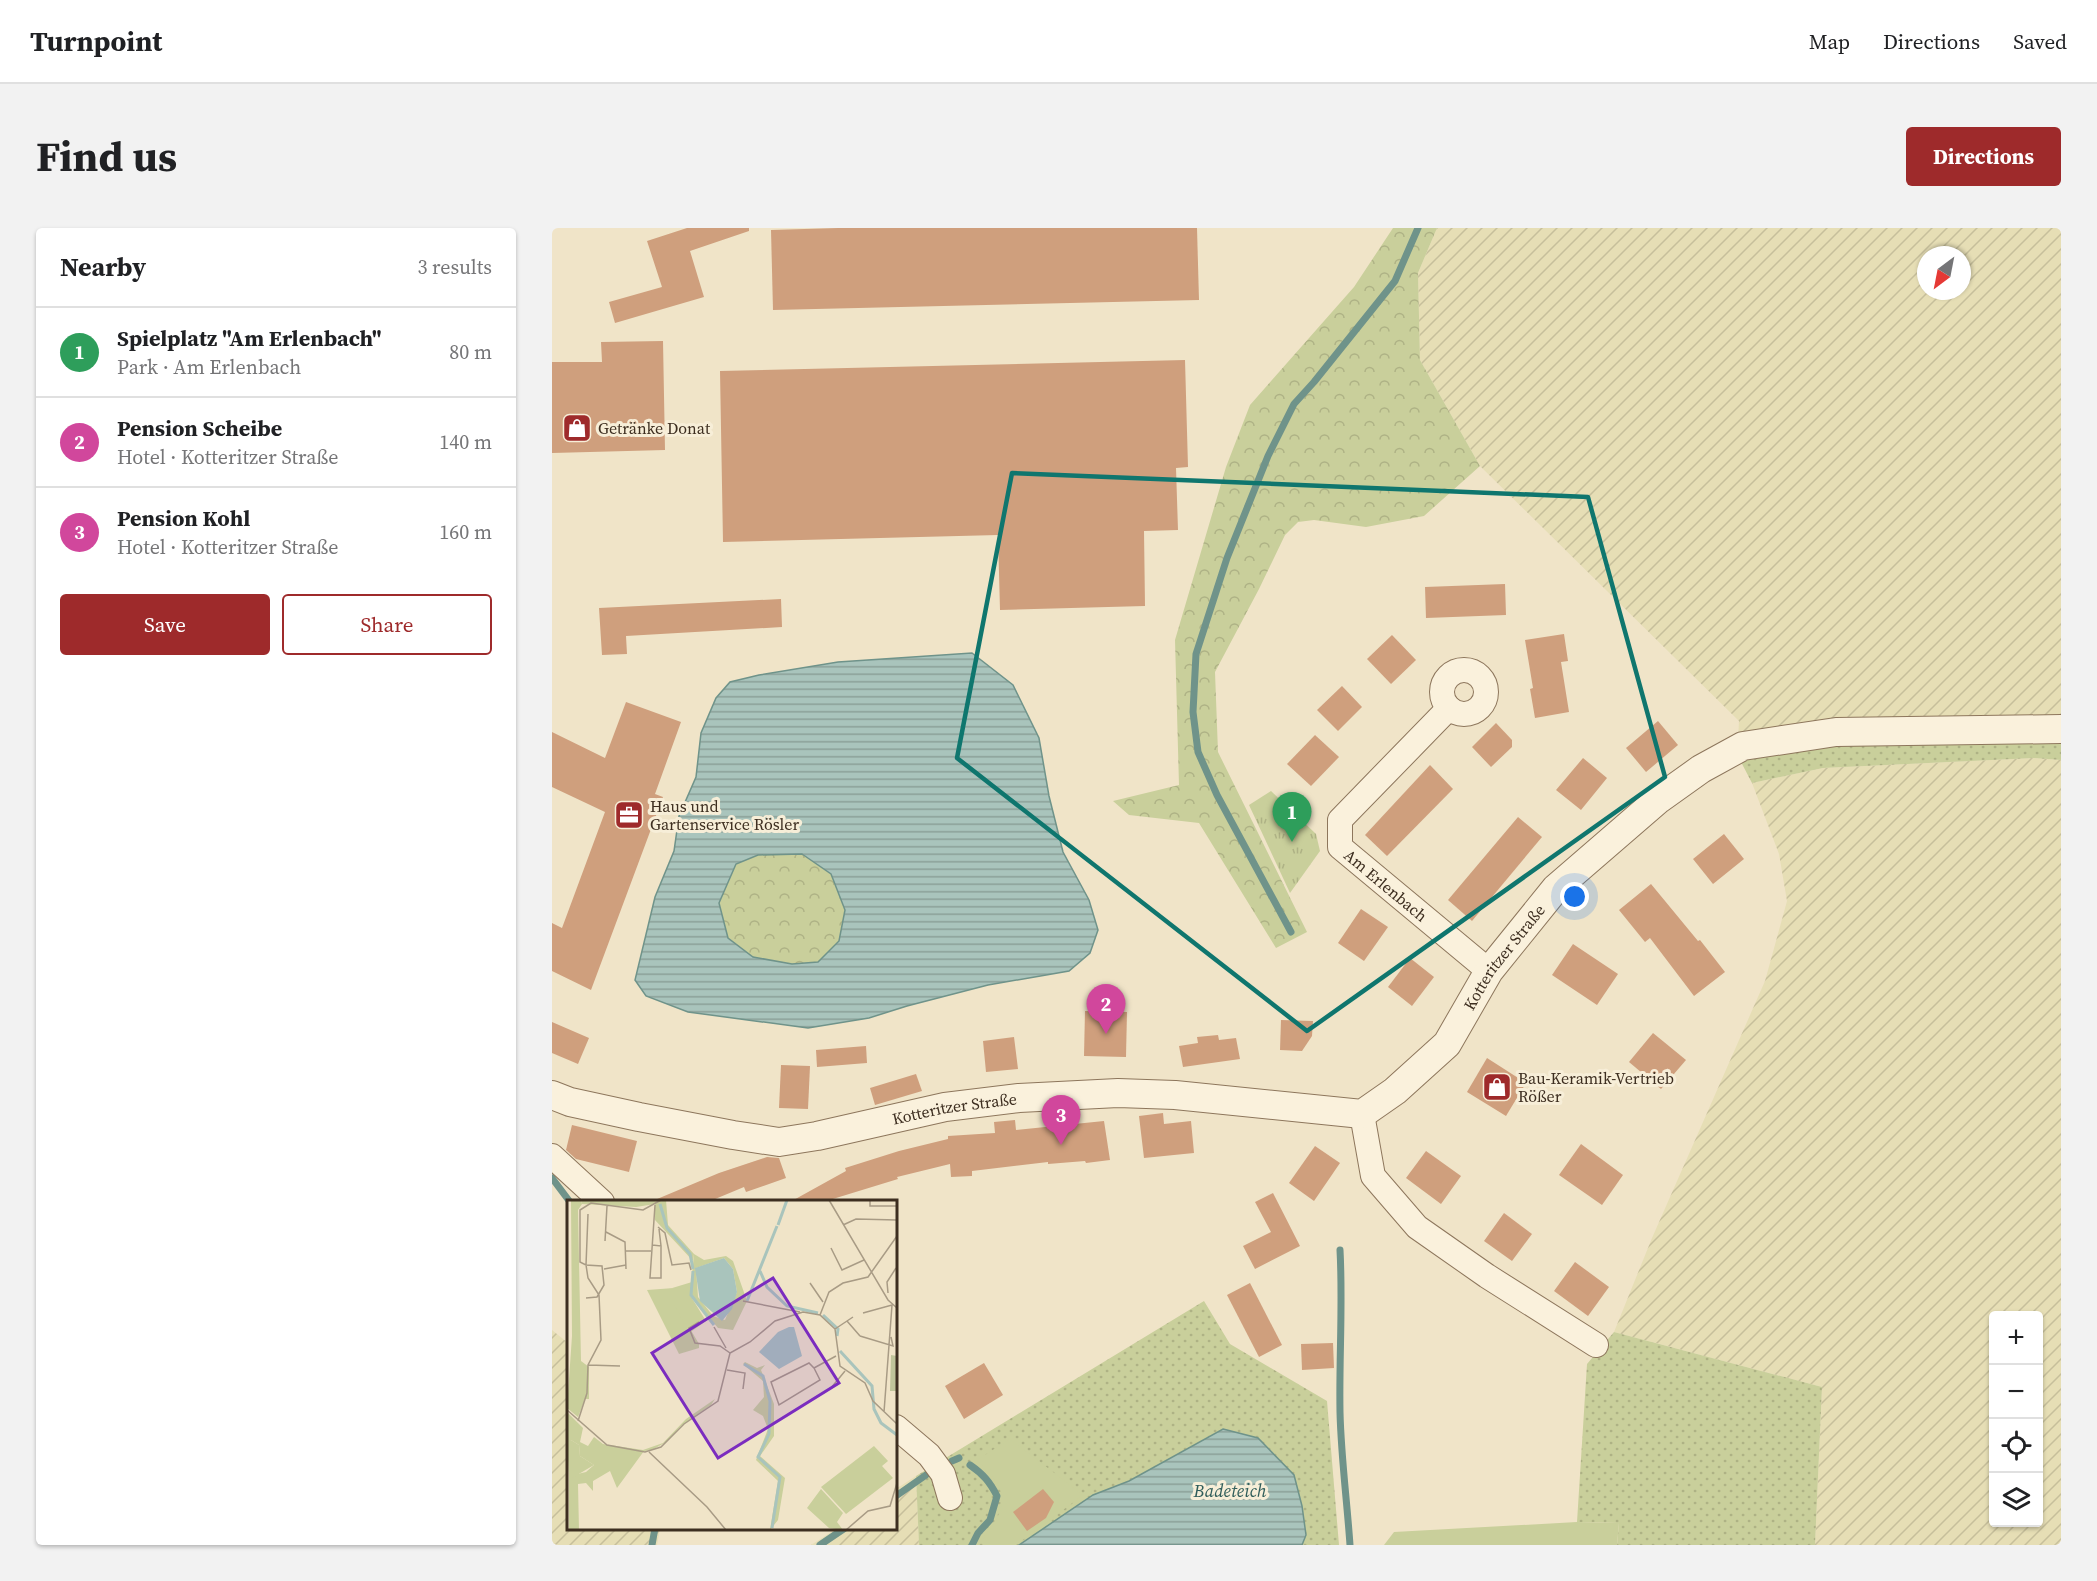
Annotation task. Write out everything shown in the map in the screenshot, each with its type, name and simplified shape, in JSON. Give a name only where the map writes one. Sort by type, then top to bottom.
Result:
[{"type":"street","name":"Am Erlenbach","points":[[1449,708],[1341,820],[1340,848],[1489,971]]},
{"type":"street","name":"Kotteritzer Straße","points":[[552,1095],[570,1102],[639,1117],[779,1142],[817,1136],[945,1107],[1019,1098],[1118,1093],[1175,1095],[1362,1114],[1395,1091],[1447,1044],[1489,971],[1556,888],[1659,800],[1701,768],[1743,746],[1836,732],[2061,729]]},
{"type":"street","points":[[1362,1114],[1373,1176],[1417,1227],[1487,1276],[1596,1345]]},
{"type":"street","points":[[552,1156],[600,1200]]},
{"type":"street","points":[[897,1428],[929,1455],[943,1474],[950,1498]]},
{"type":"highlighted area","points":[[1012,473],[1588,497],[1665,777],[1307,1031],[957,758]]},
{"type":"shaded area","points":[[1437,228],[2061,228],[2061,722],[1738,740],[1739,721],[1480,466],[1420,360],[1418,273]]},
{"type":"shaded area","points":[[2034,758],[2061,760],[2061,1545],[1815,1545],[1822,1387],[1614,1332],[1652,1238],[1765,981],[1787,901],[1779,854],[1752,783],[1823,768]]},
{"type":"shaded area","points":[[552,1330],[567,1342],[567,1530],[660,1530],[657,1545],[552,1545]]},
{"type":"shaded area","points":[[916,1476],[919,1545],[811,1545],[834,1530],[897,1530],[897,1488]]},
{"type":"green space","points":[[1393,228],[1437,228],[1418,273],[1420,360],[1480,466],[1424,516],[1366,527],[1314,520],[1298,522],[1285,535],[1215,672],[1218,752],[1307,932],[1276,948],[1199,823],[1129,815],[1113,801],[1179,785],[1175,640],[1226,467],[1250,405],[1354,287]]},
{"type":"green space","points":[[2061,738],[2061,760],[2034,758],[1823,768],[1752,783],[1740,760],[1823,742]]},
{"type":"green space","points":[[1271,791],[1316,834],[1320,851],[1290,893],[1249,805]]},
{"type":"green space","points":[[802,854],[831,874],[845,910],[839,941],[818,962],[792,964],[753,957],[728,938],[719,903],[736,864],[758,855]]},
{"type":"green space","points":[[1204,1301],[1230,1344],[1327,1401],[1339,1545],[1302,1545],[1306,1535],[1302,1506],[1223,1429],[1129,1481],[1093,1495],[1019,1545],[919,1545],[916,1476]]},
{"type":"green space","points":[[1614,1332],[1822,1387],[1815,1545],[1617,1545],[1619,1523],[1577,1522],[1587,1364]]},
{"type":"green space","points":[[1010,1439],[1083,1495],[1016,1545],[985,1545],[983,1539],[997,1518],[1002,1500],[999,1486],[977,1460]]},
{"type":"green space","points":[[1577,1522],[1619,1523],[1617,1545],[1384,1545],[1394,1532]]},
{"type":"water","points":[[972,653],[1013,685],[1039,738],[1049,796],[1063,852],[1089,900],[1098,930],[1090,953],[1069,971],[988,985],[869,1018],[808,1028],[688,1012],[646,996],[635,980],[655,897],[674,851],[679,816],[696,777],[701,733],[716,698],[730,682],[838,662]],"holes":[[[802,854],[831,874],[845,910],[839,941],[818,962],[792,964],[753,957],[728,938],[719,903],[736,864],[758,855]]]},
{"type":"water","name":"Badeteich","points":[[1223,1429],[1258,1438],[1294,1475],[1306,1535],[1302,1545],[1019,1545],[1093,1495],[1129,1481]]},
{"type":"building","points":[[687,228],[749,228],[749,231],[690,251],[704,297],[615,323],[609,302],[662,287],[647,241]]},
{"type":"building","points":[[1197,228],[1199,300],[773,310],[771,230]]},
{"type":"building","points":[[663,341],[665,450],[552,453],[552,362],[602,362],[601,342]]},
{"type":"building","points":[[1185,360],[1188,467],[1176,468],[1178,530],[1144,531],[1145,606],[1000,610],[998,535],[723,542],[720,371]]},
{"type":"building","points":[[1505,584],[1506,615],[1426,618],[1425,587]]},
{"type":"building","points":[[781,599],[782,627],[626,636],[627,654],[602,655],[599,608]]},
{"type":"building","points":[[1564,634],[1568,661],[1561,662],[1569,712],[1535,718],[1530,689],[1533,688],[1525,640]]},
{"type":"building","points":[[1392,635],[1416,660],[1391,684],[1367,659]]},
{"type":"building","points":[[1342,686],[1362,707],[1338,731],[1317,710]]},
{"type":"building","points":[[626,702],[681,722],[655,794],[663,797],[591,990],[552,971],[552,923],[562,928],[605,812],[552,787],[552,732],[605,758]]},
{"type":"building","points":[[1658,721],[1678,745],[1646,772],[1626,748]]},
{"type":"building","points":[[1496,723],[1512,740],[1512,747],[1491,767],[1472,747]]},
{"type":"building","points":[[1315,735],[1339,757],[1311,786],[1287,764]]},
{"type":"building","points":[[1583,758],[1607,778],[1581,810],[1556,790]]},
{"type":"building","points":[[1430,765],[1453,789],[1387,856],[1365,835]]},
{"type":"building","points":[[1518,817],[1542,837],[1472,921],[1448,900]]},
{"type":"building","points":[[1724,834],[1744,859],[1713,884],[1693,859]]},
{"type":"building","points":[[1651,884],[1725,972],[1694,996],[1650,938],[1645,942],[1619,910]]},
{"type":"building","points":[[1361,909],[1388,927],[1364,961],[1338,943]]},
{"type":"building","points":[[1573,944],[1618,974],[1597,1005],[1552,975]]},
{"type":"building","points":[[1410,958],[1434,977],[1412,1006],[1388,987]]},
{"type":"building","points":[[1085,1011],[1127,1012],[1126,1057],[1084,1056]]},
{"type":"building","points":[[1281,1020],[1313,1021],[1312,1036],[1302,1051],[1280,1050]]},
{"type":"building","points":[[552,1022],[589,1038],[578,1064],[552,1053]]},
{"type":"building","points":[[1653,1033],[1686,1060],[1661,1089],[1629,1062]]},
{"type":"building","points":[[1218,1035],[1219,1040],[1236,1038],[1240,1059],[1183,1067],[1179,1046],[1198,1043],[1197,1037]]},
{"type":"building","points":[[1014,1037],[1018,1069],[986,1072],[983,1041]]},
{"type":"building","points":[[866,1046],[867,1063],[817,1067],[816,1050]]},
{"type":"building","points":[[1487,1058],[1526,1083],[1506,1116],[1467,1092]]},
{"type":"building","points":[[781,1065],[810,1066],[808,1109],[779,1108]]},
{"type":"building","points":[[916,1074],[922,1091],[875,1105],[870,1088]]},
{"type":"building","points":[[1163,1113],[1164,1124],[1191,1121],[1194,1153],[1144,1158],[1139,1116]]},
{"type":"building","points":[[1015,1120],[1016,1130],[1104,1121],[1110,1160],[1086,1163],[1085,1161],[1048,1164],[1048,1162],[972,1171],[972,1176],[951,1177],[950,1164],[897,1177],[898,1179],[830,1200],[794,1200],[846,1171],[845,1168],[948,1139],[948,1136],[995,1133],[994,1122]]},
{"type":"building","points":[[572,1125],[637,1141],[629,1172],[576,1159],[566,1150]]},
{"type":"building","points":[[1581,1144],[1623,1175],[1602,1205],[1559,1175]]},
{"type":"building","points":[[1315,1146],[1340,1163],[1314,1201],[1289,1183]]},
{"type":"building","points":[[1426,1151],[1461,1176],[1441,1204],[1406,1178]]},
{"type":"building","points":[[767,1157],[779,1158],[786,1178],[746,1192],[744,1187],[713,1200],[655,1200],[719,1173]]},
{"type":"building","points":[[1273,1193],[1300,1246],[1255,1269],[1243,1246],[1271,1232],[1255,1202]]},
{"type":"building","points":[[1504,1213],[1532,1234],[1512,1261],[1484,1241]]},
{"type":"building","points":[[1575,1262],[1609,1287],[1588,1316],[1554,1291]]},
{"type":"building","points":[[1250,1283],[1282,1345],[1259,1357],[1227,1295]]},
{"type":"building","points":[[1333,1343],[1334,1368],[1302,1370],[1301,1344]]},
{"type":"building","points":[[984,1363],[1003,1395],[964,1419],[945,1386]]},
{"type":"building","points":[[1043,1489],[1054,1502],[1046,1518],[1027,1531],[1013,1512]]},
{"type":"waterway","points":[[1291,932],[1217,795],[1198,752],[1193,712],[1196,654],[1227,558],[1268,456],[1294,404],[1395,281],[1418,228]]},
{"type":"waterway","points":[[552,1178],[568,1200]]},
{"type":"waterway","points":[[1340,1250],[1340,1412],[1350,1545]]},
{"type":"waterway","points":[[952,1461],[959,1458]]},
{"type":"waterway","points":[[970,1465],[986,1479],[997,1496],[990,1520],[978,1533],[972,1545]]},
{"type":"waterway","points":[[897,1495],[926,1475]]},
{"type":"waterway","points":[[652,1545],[655,1530]]},
{"type":"waterway","points":[[820,1545],[842,1530]]},
{"type":"place","name":"Getränke Donat","points":[[577,428]]},
{"type":"place","name":"Haus und Gartenservice Rösler","points":[[629,815]]},
{"type":"place","name":"Spielplatz \"Am Erlenbach\"","points":[[1292,842]]},
{"type":"place","name":"Pension Scheibe","points":[[1106,1034]]},
{"type":"place","name":"Bau-Keramik-Vertrieb Rößer","points":[[1497,1087]]},
{"type":"place","name":"Pension Kohl","points":[[1061,1145]]}]
